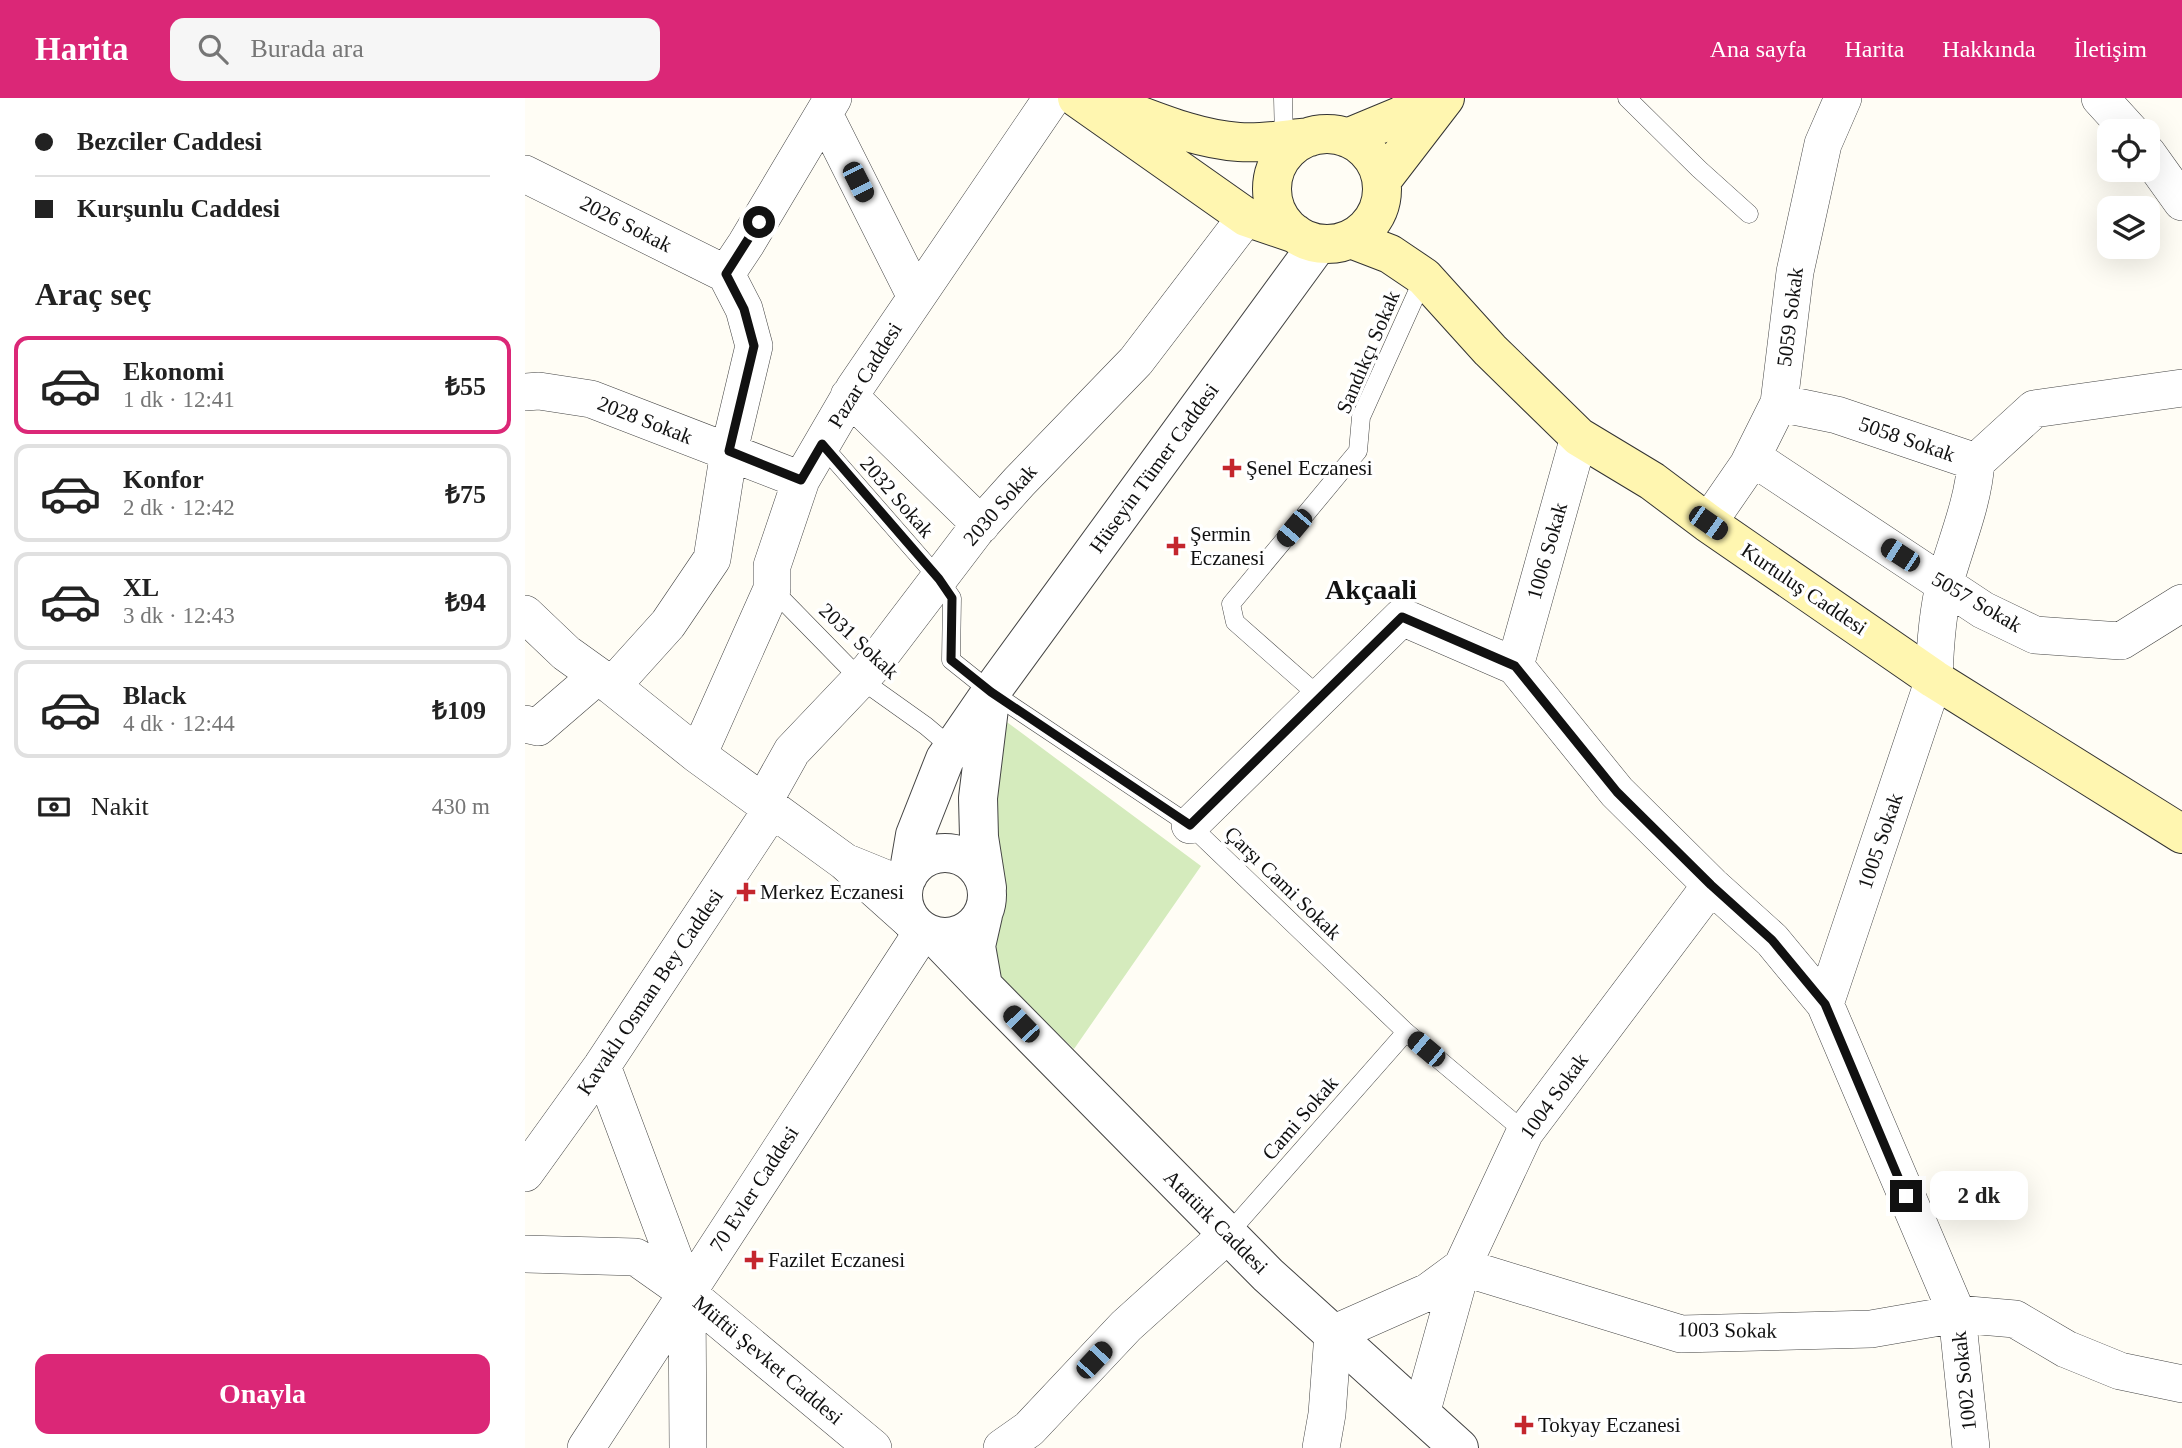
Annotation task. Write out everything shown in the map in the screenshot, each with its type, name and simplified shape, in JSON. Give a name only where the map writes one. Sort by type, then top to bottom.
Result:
[{"type":"main road","name":"Kurtuluş Caddesi","points":[[1077,98],[1245,217],[1321,239],[1390,254],[1424,277],[1490,350],[1579,437],[1652,481],[1708,523],[1934,679],[2182,834]]},
{"type":"main road","points":[[1093,98],[1186,132],[1213,139],[1240,142],[1314,138],[1363,148],[1375,162],[1382,180],[1382,199],[1375,216],[1365,229],[1321,239],[1287,228],[1276,213],[1271,195],[1272,177],[1280,159],[1293,145],[1314,138],[1382,124],[1430,98]]},
{"type":"main road","points":[[1382,180],[1445,98]]},
{"type":"street","name":"Pazar Caddesi","points":[[698,755],[772,589],[772,566],[801,480],[849,396],[1052,98]]},
{"type":"street","name":"5059 Sokak","points":[[1708,523],[1752,457],[1779,403],[1795,272],[1823,144],[1843,98]]},
{"type":"street","points":[[829,106],[916,297]]},
{"type":"street","points":[[525,724],[538,727],[604,681],[668,624],[712,559],[729,451],[754,346],[744,309],[726,274],[829,106]]},
{"type":"street","points":[[2160,171],[2182,202]]},
{"type":"street","name":"2026 Sokak","points":[[525,174],[726,274]]},
{"type":"street","name":"2030 Sokak","points":[[768,805],[792,751],[860,679],[981,525],[1136,361],[1245,217]]},
{"type":"street","name":"Hüseyin Tümer Caddesi","points":[[916,910],[915,835],[952,748],[1321,239]]},
{"type":"street","name":"5058 Sokak","points":[[1779,403],[1837,415],[1976,462],[2035,409],[2182,388]]},
{"type":"street","name":"2028 Sokak","points":[[525,392],[540,391],[591,399],[801,480]]},
{"type":"street","points":[[849,396],[981,525]]},
{"type":"street","name":"1006 Sokak","points":[[1515,666],[1579,437]]},
{"type":"street","name":"5057 Sokak","points":[[1752,457],[1983,610],[2035,635],[2121,641],[2182,603]]},
{"type":"street","name":"1005 Sokak","points":[[1825,1004],[1934,679],[1936,630],[1945,584],[1974,488],[1976,462]]},
{"type":"street","points":[[525,614],[565,653],[698,755],[916,910],[949,937],[963,934],[974,926],[985,901],[982,875],[973,863],[961,856],[934,854],[921,860],[916,910]]},
{"type":"street","points":[[1190,825],[1402,617],[1515,666]]},
{"type":"street","name":"1002 Sokak","points":[[1515,666],[1617,792],[1711,885],[1772,940],[1825,1004],[1957,1314],[1971,1448]]},
{"type":"street","points":[[983,986],[976,946],[985,901],[978,798],[991,692]]},
{"type":"street","name":"Kavaklı Osman Bey Caddesi","points":[[525,1173],[602,1066],[768,805]]},
{"type":"street","name":"1004 Sokak","points":[[1421,1414],[1462,1267],[1525,1132],[1711,885]]},
{"type":"street","name":"Atatürk Caddesi","points":[[916,910],[983,986],[1268,1276],[1459,1448]]},
{"type":"street","name":"70 Evler Caddesi","points":[[586,1448],[687,1293],[916,910]]},
{"type":"street","name":"Müftü Şevket Caddesi","points":[[602,1066],[687,1293],[873,1448]]},
{"type":"street","points":[[1002,1448],[1029,1429],[1126,1326],[1228,1234]]},
{"type":"street","points":[[525,1254],[636,1257],[687,1293],[688,1448]]},
{"type":"street","points":[[1321,1448],[1327,1414],[1333,1334],[1428,1292],[1462,1267]]},
{"type":"street","name":"1003 Sokak","points":[[1462,1267],[1681,1334],[1871,1329],[1957,1314],[2015,1319],[2066,1349],[2120,1371],[2182,1384]]},
{"type":"lane","points":[[1283,98],[1314,138]]},
{"type":"lane","points":[[1627,98],[1749,214]]},
{"type":"lane","name":"Sandıkçı Sokak","points":[[1320,697],[1235,622],[1231,604],[1358,451],[1361,418],[1424,277]]},
{"type":"lane","name":"2032 Sokak","points":[[822,444],[939,579],[952,598],[951,660],[991,692]]},
{"type":"lane","name":"2031 Sokak","points":[[772,589],[860,679],[952,748]]},
{"type":"lane","name":"Çarşı Cami Sokak","points":[[991,692],[1190,825],[1406,1032],[1525,1132]]},
{"type":"lane","name":"Cami Sokak","points":[[1228,1234],[1406,1032]]},
{"type":"green space","points":[[1000,717],[1201,866],[1074,1049],[997,977],[995,893],[989,843]]},
{"type":"place","name":"Şenel Eczanesi","points":[[1232,468]]},
{"type":"place","name":"Şermin Eczanesi","points":[[1176,546]]},
{"type":"place","name":"Merkez Eczanesi","points":[[746,892]]},
{"type":"place","name":"Fazilet Eczanesi","points":[[754,1260]]},
{"type":"place","name":"Tokyay Eczanesi","points":[[1524,1425]]},
{"type":"district","name":"Akçaali","points":[[1371,589]]},
{"type":"route","points":[[759,222],[726,274],[744,309],[754,346],[729,451],[801,480],[822,444],[939,579],[952,598],[951,660],[991,692],[1190,825],[1402,617],[1515,666],[1617,792],[1711,885],[1772,940],[1825,1004],[1906,1196]]}]
